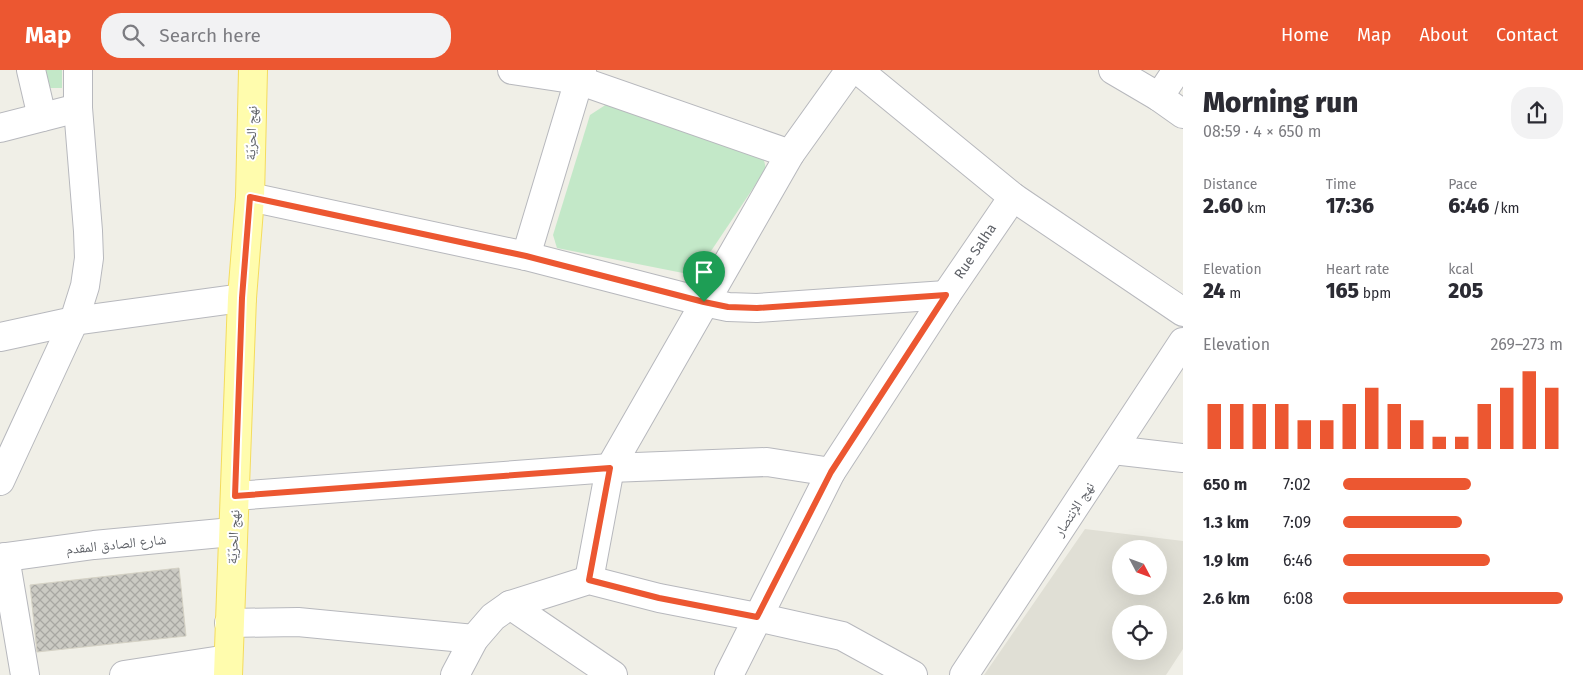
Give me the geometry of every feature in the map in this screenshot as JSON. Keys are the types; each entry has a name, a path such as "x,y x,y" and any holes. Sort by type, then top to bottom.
{"main road":[{"name":"نهج الحرّيّة","path":"228,667 242,298 250,197 253,70"}],"street":[{"path":"31,70 42,117"},
{"path":"0,481 74,321 85,286 89,258 78,108 78,70"},
{"path":"512,70 580,75 790,154"},
{"path":"589,580 610,468 790,154 850,70"},
{"path":"858,70 1012,197 1183,312"},
{"path":"1113,70 1159,97 1183,114"},
{"path":"1159,97 1177,70"},
{"path":"526,256 580,75"},
{"path":"0,128 78,108"},
{"path":"250,197 526,256 728,307 757,308 946,295"},
{"name":"Rue Salha","path":"729,675 831,472 1012,197"},
{"path":"0,337 74,321 242,298"},
{"name":"نهج الإنتصار","path":"964,675 1183,342"},
{"path":"1113,450 1183,458"},
{"path":"235,496 610,468 767,462 831,472"},
{"name":"شارع الصادق المقدم","path":"3,558 94,545 232,532"},
{"path":"3,558 25,675"},
{"path":"455,675 474,639 494,617 510,605 589,580 659,598 842,636 913,675"},
{"path":"510,605 613,675"},
{"path":"229,623 298,622 474,639"},
{"path":"124,675 228,667"}],"shaded area":[{"path":"1085,529 1183,541 1183,649 1166,675 984,675"}],"green space":[{"path":"44,70 62,70 62,88 50,88"},
{"path":"610,102 763,156 766,169 701,266 683,273 557,248 553,235 590,115"}],"building":[{"path":"179,568 186,636 37,652 30,585"}],"route":[{"path":"250,197 526,256 704,302 728,307 757,308 946,295 831,472 757,617 659,598 589,580 610,468 235,496 242,298 250,197"}]}
